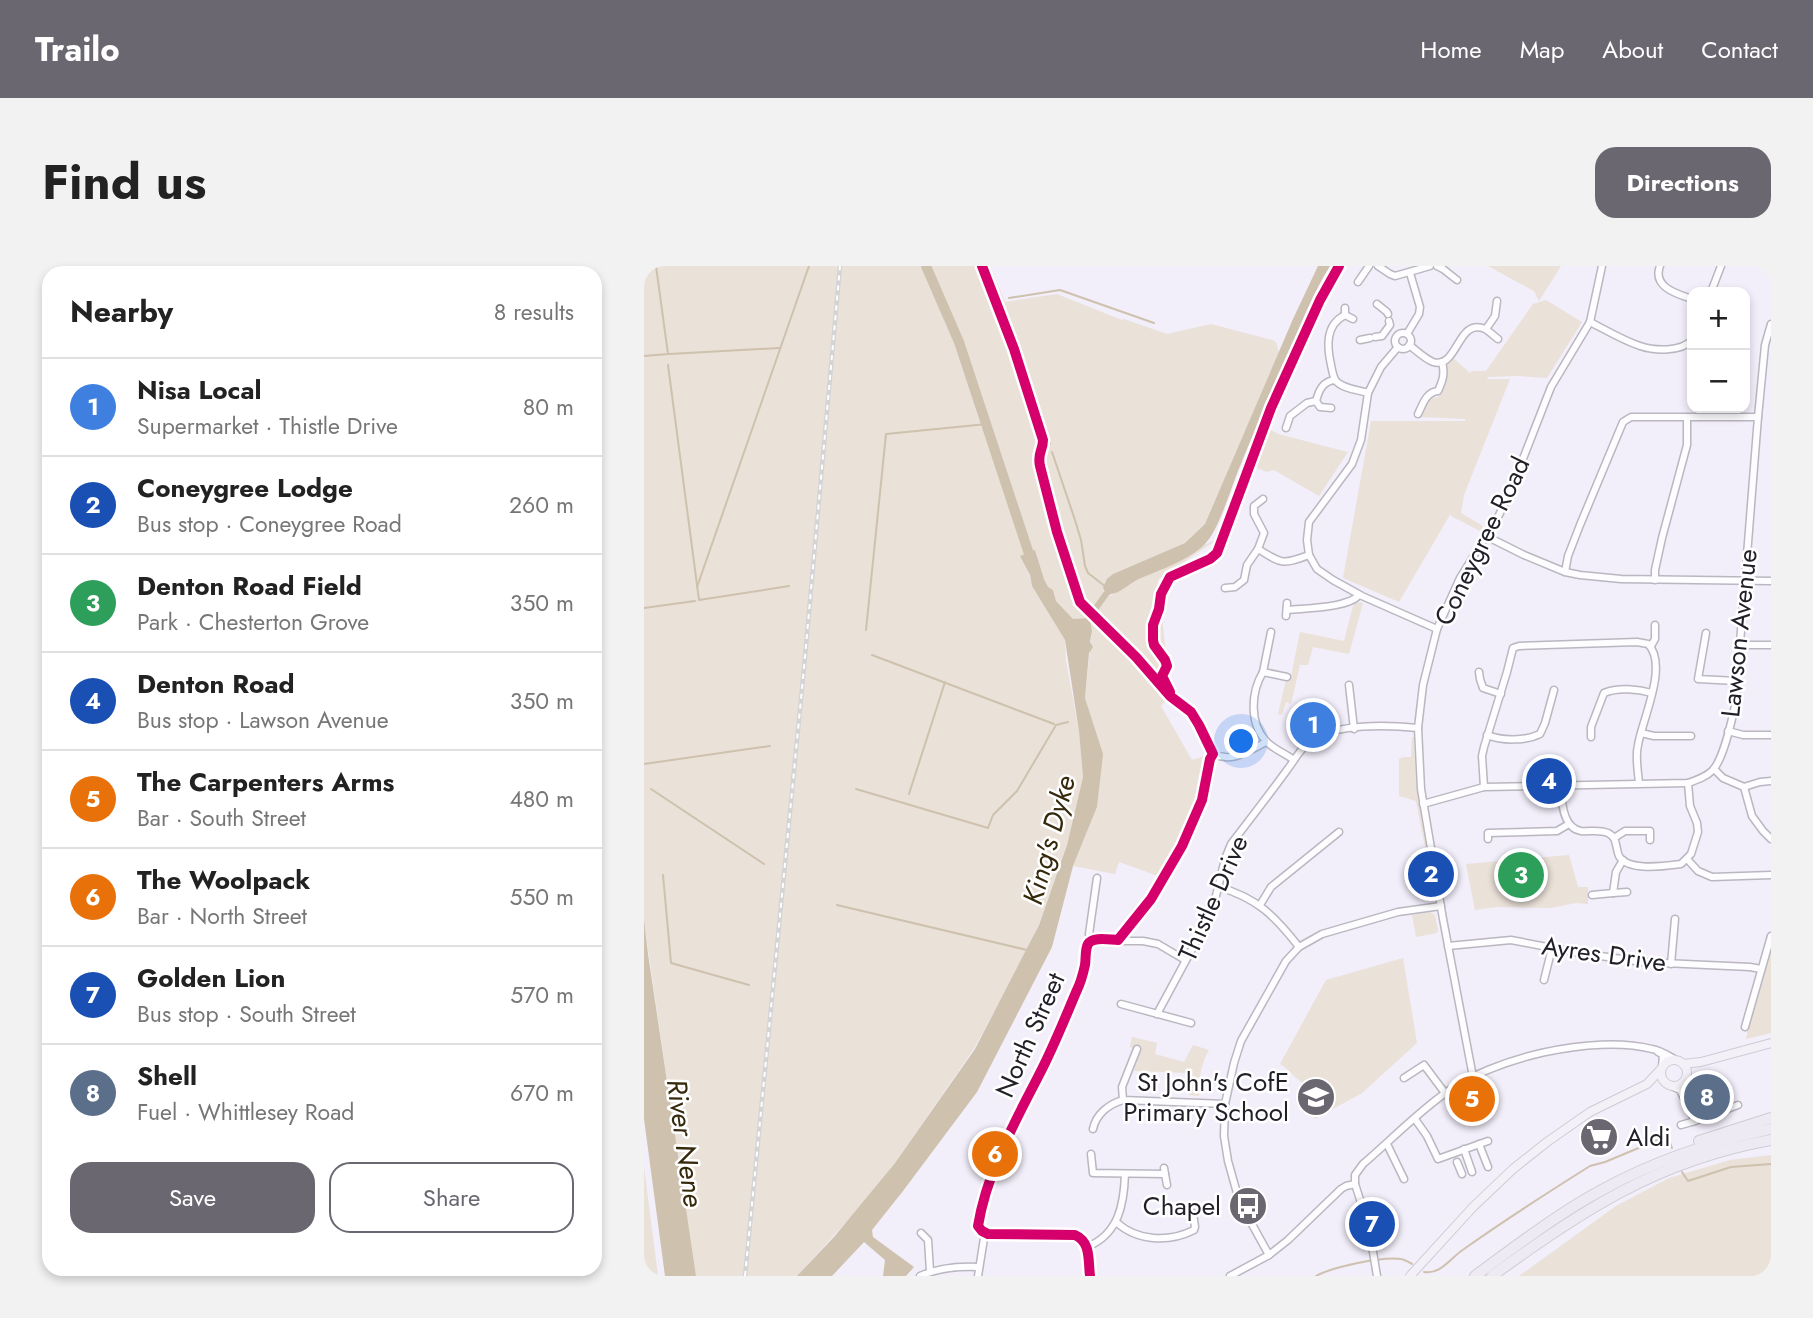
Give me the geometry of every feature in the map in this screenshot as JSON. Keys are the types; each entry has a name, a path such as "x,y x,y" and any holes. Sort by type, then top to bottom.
{"highway":[{"path":"1475,1276 1598,1192 1690,1145 1771,1118"},
{"path":"1671,1157 1771,1129"},
{"path":"1492,1276 1573,1218 1627,1187 1723,1150 1771,1141"}],"main road":[{"path":"1410,1276 1491,1189 1534,1152 1590,1112 1647,1084 1668,1061 1701,1062 1771,1042"},
{"path":"1679,1062 1686,1071 1685,1080"},
{"path":"1647,1084 1678,1086 1701,1062"},
{"path":"1662,1068 1661,1077 1668,1085"}],"street":[{"path":"1357,282 1369,266"},
{"path":"1378,266 1395,276 1430,266"},
{"path":"1437,266 1457,280"},
{"name":"Coneygree Road","path":"1473,1077 1419,773 1418,728 1423,685 1437,629 1460,578 1510,492 1554,379 1590,322 1602,266"},
{"path":"1660,266 1658,273 1665,288 1687,297"},
{"path":"1713,287 1721,266"},
{"path":"1407,334 1419,314 1420,307 1410,273"},
{"path":"1486,329 1495,316 1497,301"},
{"path":"1360,340 1382,336 1390,325 1387,312 1377,304"},
{"path":"1353,319 1345,311 1332,327 1327,339 1332,372 1335,380 1342,385 1368,393"},
{"path":"1590,322 1641,346 1675,348 1687,344"},
{"name":"Lawson Avenue","path":"1714,769 1735,706 1758,417 1765,345 1771,324"},
{"path":"1409,345 1433,362 1442,362 1448,359 1467,331 1473,327 1486,329 1498,339"},
{"path":"1387,330 1396,337"},
{"path":"1401,333 1407,334 1409,345 1403,349 1398,347 1396,337 1401,333"},
{"path":"1398,347 1381,367 1368,393 1361,440 1352,464 1309,522 1309,555 1317,569 1333,580 1437,629"},
{"path":"1418,414 1427,396 1432,391 1438,391 1444,380 1442,362"},
{"path":"1316,401 1321,387 1329,380 1335,380"},
{"path":"1761,387 1771,386"},
{"path":"1316,401 1320,407 1331,408"},
{"path":"1286,428 1290,416 1307,402 1316,401"},
{"path":"1565,572 1568,556 1623,422 1631,417 1758,417"},
{"path":"1655,580 1662,538 1687,445 1687,418"},
{"path":"1224,588 1235,587 1244,580 1247,565 1258,549 1264,533 1254,514 1254,506 1263,499"},
{"path":"1486,536 1565,572 1597,578 1771,581"},
{"path":"1258,549 1282,563 1309,555"},
{"path":"1287,610 1343,604 1359,594"},
{"path":"1651,646 1655,639 1655,625"},
{"path":"1271,632 1264,672 1259,679 1254,701 1254,717 1266,742 1294,760"},
{"path":"1706,633 1698,679 1737,681"},
{"path":"1484,787 1482,756 1513,648 1637,642 1648,644 1655,654 1655,681 1637,747 1639,783"},
{"path":"1740,645 1771,645"},
{"path":"1264,672 1287,676"},
{"path":"1479,672 1483,688 1500,694"},
{"path":"1349,685 1354,729"},
{"path":"1488,735 1494,738 1532,738 1540,734 1554,690"},
{"path":"1590,737 1604,693 1616,690 1652,692"},
{"path":"1170,696 1191,712 1213,754 1222,758 1235,758 1266,742"},
{"name":"Thistle Drive","path":"1157,1014 1212,912 1231,844 1302,748 1313,739 1330,732 1381,725 1418,728"},
{"path":"1728,731 1743,735 1771,735"},
{"path":"1641,733 1681,740 1691,736"},
{"path":"1423,804 1484,787 1688,782 1706,776 1714,769 1723,778 1744,787 1771,781"},
{"path":"1561,784 1563,805 1569,824 1580,831 1609,833 1614,838 1619,856 1630,865 1638,867 1681,864 1687,859 1696,843 1698,832 1689,806 1688,782"},
{"path":"1744,787 1752,816 1771,839"},
{"path":"1488,839 1488,833 1557,831 1569,824"},
{"path":"1614,838 1625,831 1650,831 1650,840"},
{"path":"1260,905 1271,887 1339,832"},
{"path":"1687,859 1698,872 1712,877 1771,875"},
{"path":"1613,893 1616,872 1623,860"},
{"name":"North Street","path":"985,1232 978,1226 986,1186 1081,981 1087,945 1091,941 1089,934 1097,878"},
{"path":"1118,940 1162,882"},
{"path":"1219,887 1260,905 1281,924 1299,947"},
{"path":"1592,894 1627,892"},
{"path":"1269,1255 1243,1208 1232,1178 1224,1136 1225,1104 1241,1041 1279,971 1299,947 1322,934 1398,912 1441,906"},
{"path":"1671,964 1675,919"},
{"path":"1745,1027 1771,936"},
{"name":"Ayres Drive","path":"1448,946 1507,939 1600,957 1761,969"},
{"path":"1091,941 1143,941 1158,944 1185,960"},
{"path":"1544,980 1552,948"},
{"path":"1121,1004 1191,1023"},
{"path":"1377,1276 1365,1211 1355,1184 1355,1175 1445,1093 1503,1063 1574,1047 1612,1044 1654,1049 1679,1062"},
{"path":"1123,1100 1122,1087 1137,1049"},
{"path":"1654,1049 1663,1055 1662,1068"},
{"path":"1404,1078 1424,1065 1445,1093"},
{"path":"1680,1090 1685,1080"},
{"path":"1668,1085 1680,1090 1695,1121"},
{"path":"1093,1129 1098,1116 1106,1108 1123,1100 1225,1104"},
{"path":"1681,1125 1738,1105"},
{"path":"1415,1119 1438,1159 1455,1158 1464,1149 1488,1141"},
{"path":"1387,1144 1404,1180"},
{"path":"1479,1144 1488,1167"},
{"path":"1464,1149 1472,1172"},
{"path":"1091,1154 1093,1173 1164,1171 1167,1185"},
{"path":"1455,1158 1461,1174"},
{"path":"1087,1247 1108,1233 1120,1215 1125,1174"},
{"path":"1230,1276 1269,1255 1341,1189 1355,1184"},
{"path":"1116,1222 1125,1230 1138,1235 1160,1238 1194,1230 1193,1213"},
{"path":"978,1276 985,1232 1081,1237 1087,1247 1090,1276"},
{"path":"921,1233 928,1240 930,1272"},
{"path":"920,1276 957,1266 978,1267"}],"shaded area":[{"path":"644,266 990,266 1005,302 1057,294 1122,320 1167,334 1211,324 1272,340 1276,342 1279,352 1205,524 1185,543 1113,574 1103,588 1104,593 1110,596 1216,540 1158,580 1167,663 1160,674 1172,690 1161,706 1192,760 1205,756 1203,786 1198,803 1176,850 1161,877 1119,862 1115,874 1073,866 1097,807 1102,754 1085,698 1092,631 1090,618 1073,619 1056,601 1053,590 1044,579 1035,550 1028,571 1032,586 1065,640 1066,661 1079,731 1083,777 1067,845 1039,924 975,1047 895,1163 858,1209 797,1276 696,1276 693,1261 644,921"},
{"path":"1318,266 1330,266 1308,309 1210,537 1198,550 1183,560 1119,591 1106,594 1103,588 1113,574 1185,543 1205,524"},
{"path":"1488,266 1561,266 1539,301 1534,291"},
{"path":"1546,300 1582,322 1547,378 1517,376 1487,379 1510,379 1464,495 1461,513 1483,526 1480,531 1451,516 1451,513 1399,602 1343,578 1371,421 1465,421 1420,417 1430,396 1437,398 1447,380 1447,363 1453,358 1470,373 1486,371 1533,304"},
{"path":"1268,428 1278,434 1348,452 1319,496 1274,470 1267,472 1252,466"},
{"path":"1035,550 1044,579 1053,590 1056,601 1073,619 1090,618 1090,642 1093,647 1089,653 1085,698 1103,754 1097,807 1073,866 1052,947 977,1092 872,1230 873,1237 914,1267 906,1276 883,1276 885,1260 864,1242 832,1276 797,1276 834,1237 895,1163 975,1049 1039,925 1067,845 1083,777 1079,731 1065,640 1032,586 1030,575 1020,556"},
{"path":"1354,602 1363,603 1349,654 1313,647 1308,665 1300,665 1291,704 1286,702 1282,715 1278,714 1286,680 1290,681 1300,632 1344,641"},
{"path":"1412,737 1416,783 1436,894 1416,801 1399,796 1399,759 1411,757"},
{"path":"1569,855 1578,887 1588,887 1588,904 1475,910 1466,864"},
{"path":"1430,912 1435,915 1437,933 1416,937 1412,915"},
{"path":"644,919 696,1276 665,1276 644,1119"},
{"path":"1771,952 1771,1033 1746,1039 1748,1028"},
{"path":"1403,958 1417,1043 1362,1093 1315,1119 1308,1089 1280,1064 1326,980"},
{"path":"1132,1037 1157,1043 1155,1054 1184,1062 1193,1045 1209,1050 1201,1072 1199,1096 1189,1095 1189,1073 1134,1071 1140,1050 1130,1047"},
{"path":"1771,1155 1771,1276 1519,1276 1616,1206 1669,1178 1730,1160"},
{"path":"644,1167 658,1276 644,1276"}],"waterway":[{"path":"644,356 668,354 656,266"},
{"path":"697,587 809,266"},
{"path":"926,266 959,342 1032,563"},
{"path":"986,266 1000,295 1050,444"},
{"path":"1009,298 1060,290 1154,323"},
{"path":"669,354 779,348"},
{"path":"668,365 699,600 789,586"},
{"path":"866,630 886,434 987,424"},
{"path":"1052,452 1081,540 1085,566 1088,573 1106,587"},
{"name":"King's Dyke","path":"1086,622 1111,590"},
{"path":"644,608 695,601"},
{"path":"872,655 1054,724"},
{"path":"909,794 945,682"},
{"path":"856,789 988,828 993,815 1017,791 1056,725 1068,722"},
{"path":"644,764 770,746"},
{"path":"651,789 764,864"},
{"path":"663,875 671,963 749,985"},
{"path":"837,905 1027,950"},
{"path":"1424,1272 1440,1268 1479,1238 1590,1166 1665,1137 1672,1148"},
{"path":"1682,1172 1688,1181 1731,1167 1771,1164"},
{"path":"1316,1276 1345,1266 1382,1259 1401,1259 1412,1264"}],"railway":[{"path":"745,1276 840,266"}],"cycle path":[{"path":"982,266 1014,349 1043,440 1040,466 1057,532 1080,602 1136,657 1170,696 1191,712 1213,754 1202,800 1182,846 1151,899 1118,940 1098,939 1088,944 1080,984 1050,1053 1003,1147 982,1206 978,1226 988,1234 1075,1235 1080,1238 1088,1252 1090,1276"},
{"path":"1170,692 1162,676 1167,666 1153,640 1153,625 1161,594 1170,577 1210,559 1217,553 1271,408 1320,300 1339,266"}],"place":[{"name":"Nisa Local","path":"1313,725"},
{"name":"Denton Road","path":"1549,781"},
{"name":"Coneygree Lodge","path":"1431,874"},
{"name":"Denton Road Field","path":"1521,875"},
{"name":"St John's CofE Primary School","path":"1316,1097"},
{"name":"Shell","path":"1707,1097"},
{"name":"The Carpenters Arms","path":"1472,1099"},
{"name":"Aldi","path":"1599,1137"},
{"name":"The Woolpack","path":"995,1154"},
{"name":"Chapel","path":"1248,1206"},
{"name":"Golden Lion","path":"1372,1224"}],"water label":[{"name":"River Nene","path":"685,1143"}]}
